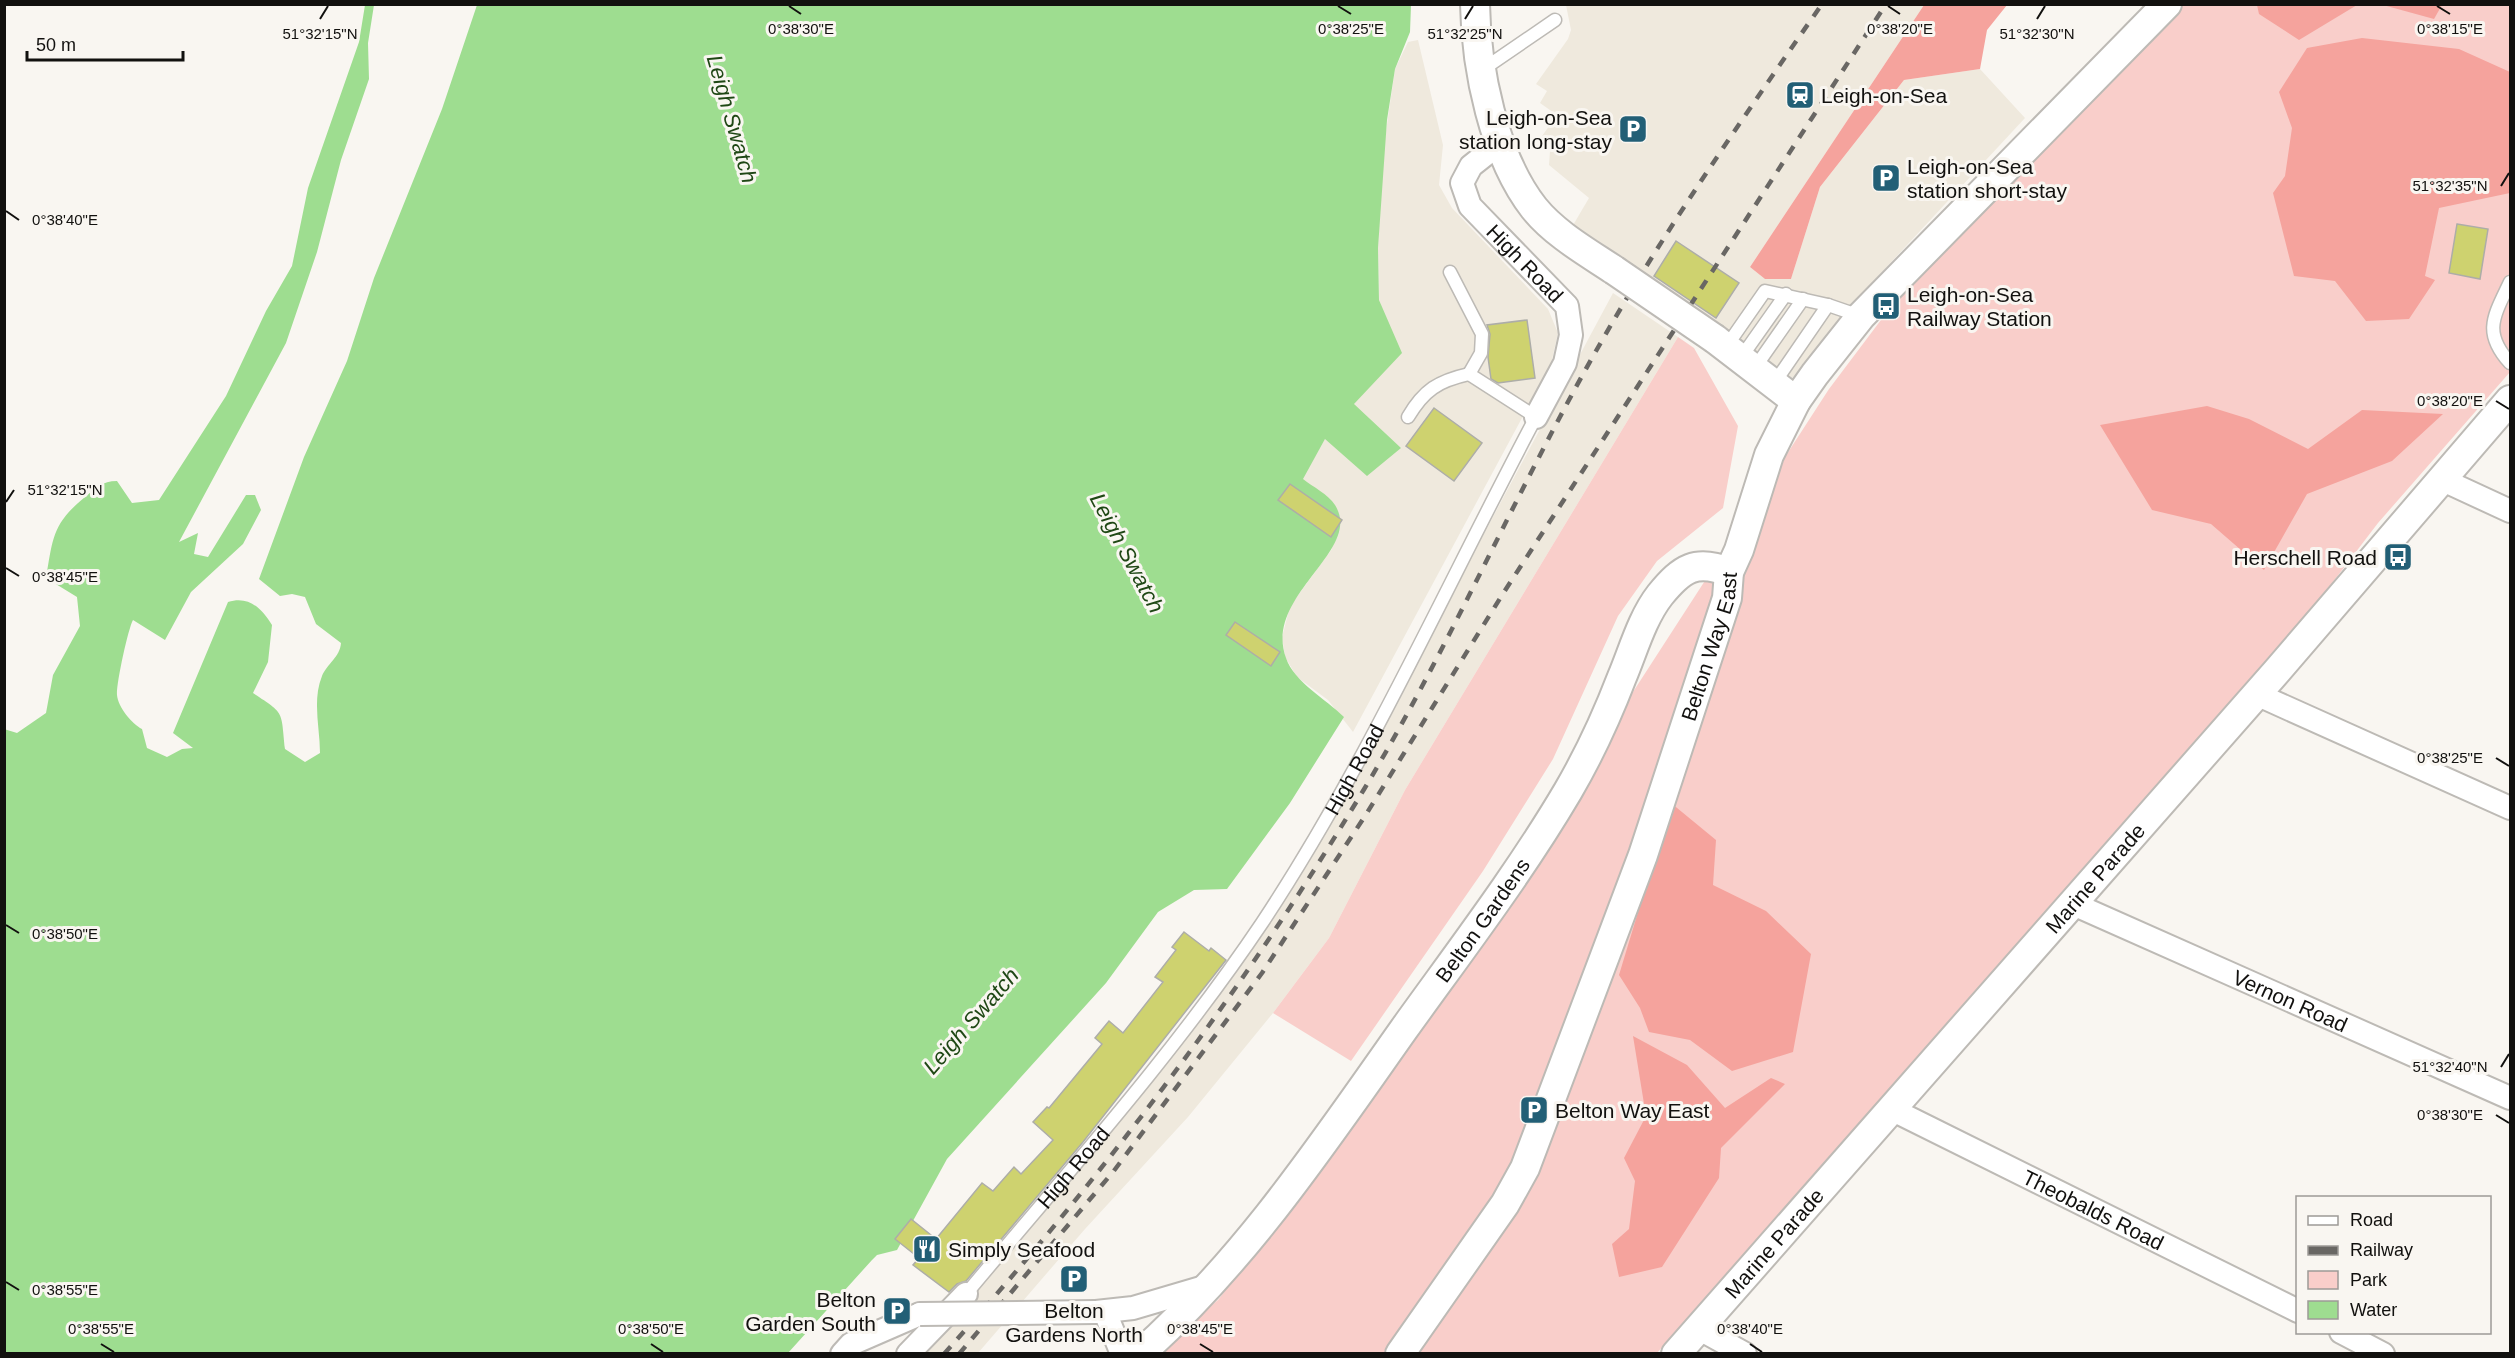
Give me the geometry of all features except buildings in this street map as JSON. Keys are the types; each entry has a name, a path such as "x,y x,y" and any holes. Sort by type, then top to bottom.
{"street":[{"path":"1475,4 1482,70 1500,143 1517,180 1535,209 1571,241 1742,360 1796,401"},
{"name":"Belton Way East","path":"1400,1353 1505,1204 1540,1133 1643,855 1727,598 1729,572 1739,550 1769,455 1796,401 1861,316 2166,4"},
{"name":"High Road","path":"1500,143 1471,165 1462,183 1470,207 1567,306 1571,335 1565,363 1536,417"},
{"name":"Marine Parade","path":"1676,1353 2259,692 2511,400"},
{"path":"2443,480 2511,511"},
{"name":"Belton Gardens","path":"1211,1285 1265,1223 1311,1160 1555,811 1604,720 1658,598 1681,575 1699,565 1708,564 1729,572"},
{"path":"2259,692 2265,698 2511,808"},
{"name":"Vernon Road","path":"2071,903 2511,1098"},
{"name":"Theobalds Road","path":"1891,1109 2296,1310"},
{"path":"842,1353 851,1344 920,1314 1101,1312 1133,1308 1211,1285"},
{"path":"1140,1353 1211,1285"},
{"name":"High Road","path":"908,1353 966,1294"},
{"path":"1101,1312 1122,1353"},
{"path":"1698,1328 1745,1353"},
{"path":"2345,1334 2383,1353"}],"lane":[{"path":"1482,70 1555,20"},
{"path":"1408,417 1421,396 1453,378 1469,374 1481,353 1482,334 1450,272"},
{"path":"2511,282 2493,318 2492,329 2498,349 2511,363"},
{"path":"1742,360 1765,291 1786,294 1861,316"},
{"path":"1742,360 1786,294"},
{"path":"1742,360 1803,299"},
{"path":"1742,360 1828,305"},
{"path":"1469,374 1536,417"},
{"name":"High Road","path":"966,1294 1206,1004 1263,920 1395,692 1536,417"}],"shaded area":[{"path":"2257,4 2357,5 2299,40 2259,14"},
{"path":"2442,4 2434,19 2383,5"},
{"path":"1566,5 1924,5 1750,267 1765,279 1791,279 1820,187 1904,80 1980,69 2025,118 1855,301 1793,378 1711,327 1569,232 1589,198 1549,165 1550,151 1537,143 1557,115 1540,103 1547,91 1536,84 1568,39 1571,30"},
{"path":"1924,5 2007,5 1987,30 1980,69 1904,80 1820,187 1791,279 1765,279 1750,267"},
{"path":"2362,38 2459,49 2510,72 2510,193 2439,208 2425,276 2435,280 2409,319 2366,321 2335,281 2294,276 2273,193 2285,176 2292,128 2279,92 2307,48"},
{"path":"1418,40 1443,145 1439,185 1452,208 1548,309 1558,333 1551,364 1353,732 1328,700 1297,677 1285,657 1282,637 1290,606 1332,549 1335,506 1302,479 1325,439 1354,404 1388,325 1379,300 1378,248 1382,159 1395,69 1408,42"},
{"path":"1613,293 1678,337 1405,790 1329,938 1273,1013 1188,1117 1085,1229 978,1353 918,1354 1171,1054 1314,848 1387,721 1465,569"},
{"path":"2207,406 2249,419 2308,449 2362,410 2443,414 2392,461 2307,494 2264,570 2211,524 2152,510 2100,425"},
{"path":"1671,803 1716,840 1713,885 1766,911 1811,954 1793,1052 1732,1071 1690,1040 1649,1032 1640,1008 1619,975"},
{"path":"1633,1036 1687,1065 1725,1108 1771,1078 1785,1084 1721,1148 1719,1178 1662,1267 1619,1277 1612,1244 1629,1229 1635,1181 1624,1158 1646,1116"}],"green space":[{"path":"2173,5 2510,5 2510,372 2378,523 2310,612 1657,1353 1154,1354 1218,1300 1347,1134 1829,389 1896,300"},
{"path":"1678,337 1694,348 1738,426 1723,508 1657,561 1618,616 1553,759 1483,871 1351,1061 1273,1013 1329,938 1405,790"}],"water":[{"name":"Leigh Swatch","path":"365,5 374,5 368,43 369,79 341,160 317,252 286,343 179,542 198,533 194,554 208,557 246,495 255,495 261,510 243,544 191,592 165,640 133,620 128,634 118,680 118,700 126,715 142,729 147,748 167,757 182,749 193,748 173,733 228,602 236,600 254,605 272,625 268,662 253,693 280,714 285,749 305,762 320,753 317,695 322,676 338,652 341,643 316,624 305,597 292,594 280,596 259,579 304,457 347,361 374,278 442,109 477,5 1411,5 1410,32 1395,69 1387,120 1378,248 1379,300 1402,353 1354,404 1401,448 1367,476 1325,439 1303,479 1332,501 1340,522 1336,539 1326,557 1299,594 1288,614 1283,635 1286,658 1290,667 1311,690 1344,717 1290,803 1227,889 1194,890 1158,912 1106,983 947,1159 897,1250 877,1255 788,1353 5,1353 4,729 17,733 46,713 53,675 80,626 77,597 46,578 53,542 66,515 103,484 117,481 132,503 159,500 226,396 266,311 292,266 308,188 359,42"}],"railway":[{"path":"944,1354 1056,1224 1161,1091 1260,953 1307,882 1417,697 1535,465 1622,306 1705,175 1822,4"},
{"path":"959,1354 1113,1172 1262,973 1365,816 1504,592 1886,4"}],"place":[{"name":"Leigh-on-Sea","path":"1800,95"},
{"name":"Leigh-on-Sea station long-stay","path":"1633,129"},
{"name":"Leigh-on-Sea station short-stay","path":"1886,178"},
{"name":"Leigh-on-Sea Railway Station","path":"1886,306"},
{"name":"Herschell Road","path":"2398,557"},
{"name":"Belton Way East","path":"1534,1110"},
{"name":"Simply Seafood","path":"927,1249"},
{"name":"Belton Gardens North","path":"1074,1279"},
{"name":"Belton Garden South","path":"897,1311"}]}
